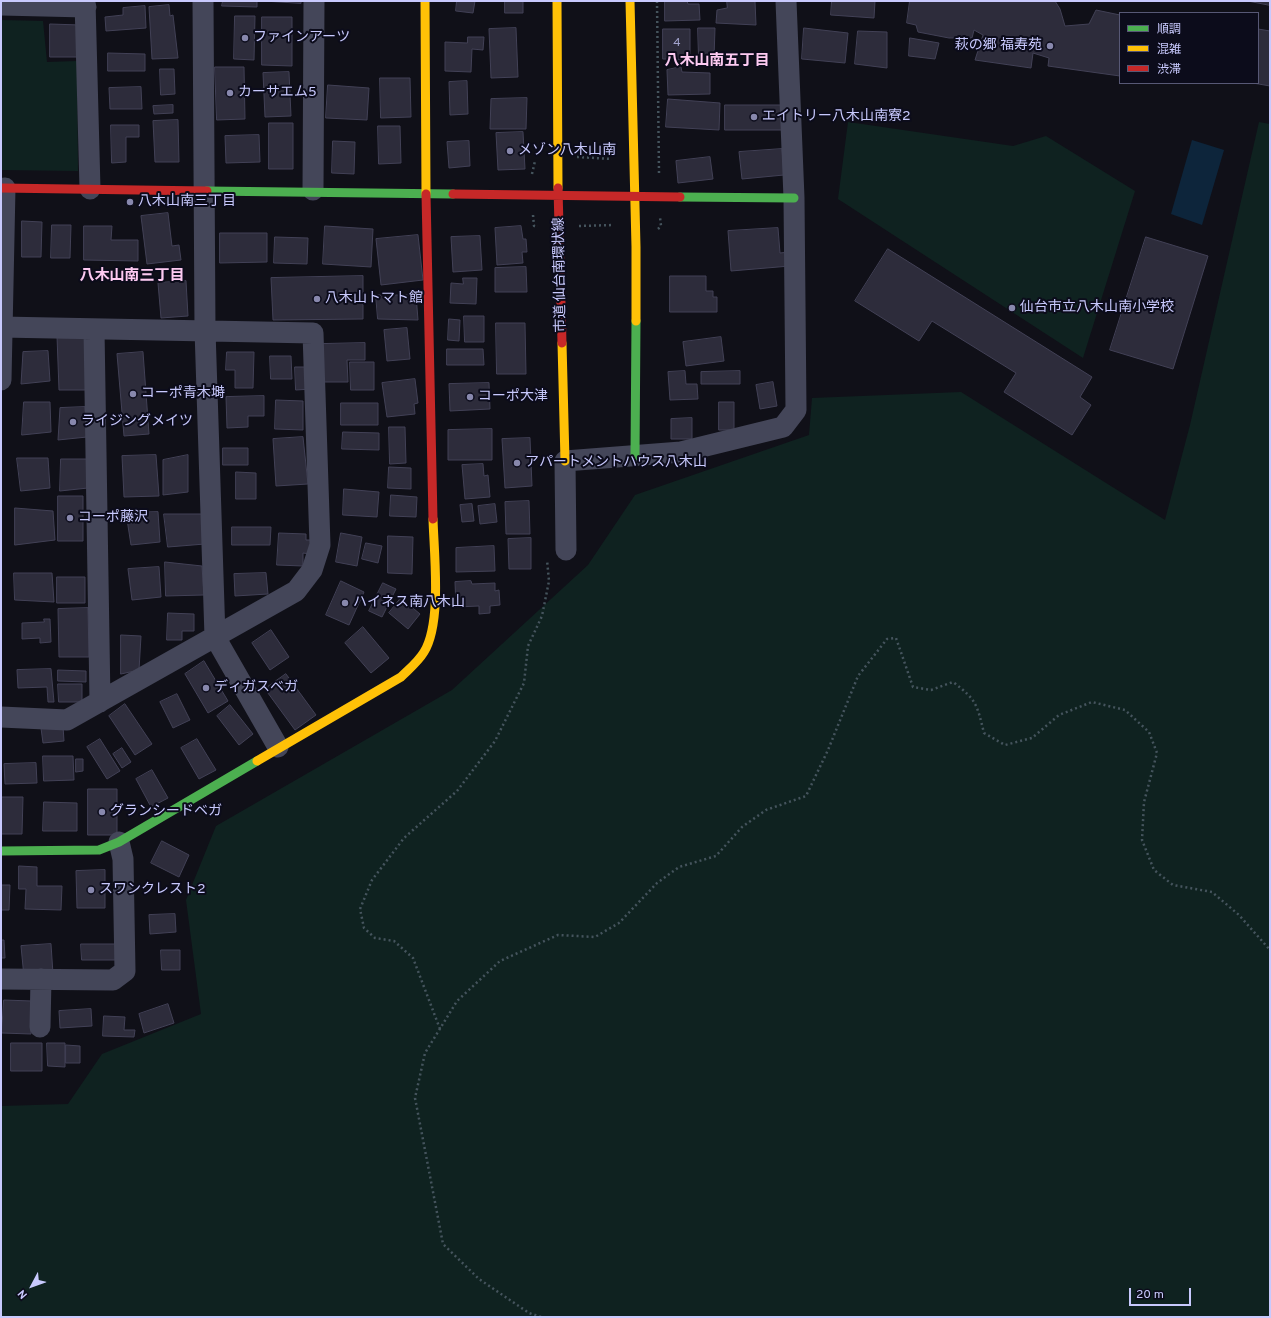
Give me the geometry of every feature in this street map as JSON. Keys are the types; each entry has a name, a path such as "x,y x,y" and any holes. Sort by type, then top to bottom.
{"street":[{"path":"203,1 205,330 215,637 278,747"},
{"path":"313,190 314,1"},
{"path":"1,851 99,850 119,842 278,747 401,677 421,659 430,642 435,620 426,193 425,1"},
{"name":"市道 仙台南環状線","path":"556,551 565,461 557,156 557,1"},
{"path":"630,1 632,161 635,225 635,456"},
{"path":"565,461 681,452 783,427 796,410 794,198 786,1"},
{"path":"1,5 85,4 90,189"},
{"path":"1,380 3,188 203,191 313,190 794,198"},
{"path":"1,717 67,720 296,591 312,570 320,544 313,333 2,327"},
{"path":"94,329 100,702"},
{"path":"1,979 113,980 124,971 123,859 119,842"},
{"path":"40,1027 42,979"}],"path":[{"path":"557,156 632,161 659,161"},
{"path":"560,226 661,226"},
{"path":"440,1029 413,958 394,942 375,938 364,928 360,910 372,880 404,838 457,791 495,741 524,683 528,646 542,616 556,551"},
{"path":"541,1317 529,1313 479,1279 443,1244 415,1098 425,1053 457,1001 500,961 558,935 595,937 619,923 657,883 679,867 716,856 742,827 766,810 806,796 828,750 858,676 887,638 896,638 913,687 931,690 953,682 970,694 978,709 984,733 1005,744 1032,738 1059,715 1092,702 1125,710 1148,732 1157,753 1144,802 1142,840 1154,870 1173,885 1212,892 1239,915 1270,950"}],"green space":[{"path":"1,20 43,21 47,62 77,61 78,171 1,170"},
{"path":"848,122 1013,146 1046,136 1135,191 1083,358 838,199"},
{"path":"1259,122 1270,124 1270,1317 1,1317 1,1106 68,1104 102,1054 201,1014 186,900 216,826 452,690 588,565 635,495 809,435 812,398 961,392 1165,520 1190,425"}],"water":[{"path":"1192,140 1224,150 1202,225 1171,214"}],"building":[{"path":"223,1 257,1 257,7 222,6"},
{"path":"264,1 301,1 301,3"},
{"path":"457,1 475,1 473,13 456,11"},
{"path":"505,1 523,1 523,13 505,13"},
{"path":"665,1 687,1 688,4 699,4 700,20 665,21"},
{"path":"727,1 755,1 756,25 716,23 717,10 727,8"},
{"path":"832,1 875,1 874,18 831,15"},
{"name":"萩の郷 福寿苑","path":"910,1 1055,1 1060,9 1065,26 1089,24 1096,10 1119,15 1119,76 1048,66 1049,58 1033,53 1031,68 975,60 983,35 974,30 972,38 949,38 918,32 916,25 907,23"},
{"path":"1248,1 1270,1 1270,5"},
{"path":"169,5 170,16 173,15 178,58 152,59 149,7"},
{"path":"145,6 146,28 106,31 105,17 123,15 123,8"},
{"name":"ファインアーツ","path":"235,16 255,16 254,60 234,59"},
{"path":"262,17 292,17 292,66 262,65"},
{"path":"50,24 80,25 80,57 50,57"},
{"path":"516,28 518,77 491,78 489,29"},
{"path":"698,28 715,28 714,58 699,58"},
{"path":"804,28 848,33 845,63 802,59"},
{"path":"663,29 690,29 690,60 663,59"},
{"path":"1259,29 1270,31 1270,86 1259,84"},
{"path":"858,31 887,32 887,68 855,64"},
{"path":"468,37 484,37 483,50 472,49 471,72 445,71 445,42 467,43"},
{"path":"910,38 939,43 935,59 909,56"},
{"path":"108,53 145,54 145,71 108,71"},
{"name":"カーサエム5","path":"215,67 244,67 245,119 217,120"},
{"path":"681,67 682,72 710,73 710,94 668,95 667,70"},
{"path":"160,69 174,69 175,94 161,95"},
{"path":"289,72 291,116 265,117 263,73"},
{"path":"380,78 410,78 411,117 381,118"},
{"path":"467,81 468,114 450,115 449,82"},
{"path":"328,85 369,88 367,120 326,118"},
{"path":"141,87 142,109 110,109 109,88"},
{"path":"527,98 526,129 490,129 491,99"},
{"path":"668,99 720,103 719,130 666,127"},
{"path":"173,105 173,113 154,114 153,106"},
{"name":"エイトリー八木山南寮2","path":"725,105 782,105 782,130 725,130"},
{"path":"178,120 179,162 155,162 153,121"},
{"path":"269,123 293,123 293,169 269,169"},
{"path":"111,125 139,125 139,137 126,137 126,162 112,163"},
{"path":"378,126 400,126 401,163 379,164"},
{"name":"メゾン八木山南","path":"523,132 525,169 498,170 496,133"},
{"path":"259,135 260,162 226,163 225,136"},
{"path":"333,141 355,142 354,174 332,173"},
{"path":"469,141 470,166 449,168 447,142"},
{"path":"782,149 784,175 742,179 739,152"},
{"path":"710,157 713,179 678,183 676,161"},
{"path":"168,213 172,246 179,245 181,260 147,264 141,216"},
{"path":"22,221 42,222 41,257 22,257"},
{"path":"52,225 71,225 70,258 51,258"},
{"path":"84,226 112,226 111,240 138,240 138,261 84,260"},
{"path":"325,226 373,229 371,267 323,264"},
{"path":"521,226 523,239 526,239 527,252 522,252 523,263 497,265 495,228"},
{"path":"778,228 780,253 789,252 790,266 731,271 728,231"},
{"path":"220,233 267,233 267,262 220,263"},
{"path":"418,235 423,280 381,285 376,239"},
{"path":"480,236 482,270 453,272 451,237"},
{"path":"275,237 308,238 307,264 274,263"},
{"path":"1146,237 1208,256 1173,369 1110,350"},
{"path":"888,249 1092,377 1080,397 1091,405 1072,435 1004,392 1016,373 932,321 919,341 855,301"},
{"path":"526,267 527,292 495,292 495,268"},
{"name":"八木山トマト館","path":"363,276 363,319 273,320 271,278"},
{"path":"670,276 706,276 706,291 713,291 713,297 717,297 717,312 670,312"},
{"path":"463,278 477,278 476,304 450,303 451,283 463,284"},
{"path":"186,281 188,316 161,318 158,283"},
{"path":"376,295 416,295 418,320 378,319"},
{"path":"464,316 484,316 484,342 465,342"},
{"path":"449,319 460,320 459,341 448,340"},
{"path":"496,323 525,323 526,374 497,374"},
{"path":"407,328 410,359 387,361 384,330"},
{"path":"85,335 88,390 59,390 57,336"},
{"path":"721,337 724,361 686,366 683,342"},
{"path":"365,343 365,360 347,360 348,382 322,382 322,344"},
{"path":"447,349 483,349 484,365 447,365"},
{"path":"48,351 50,381 21,384 23,352"},
{"name":"コーポ青木塒","path":"143,352 149,434 124,436 117,354"},
{"path":"227,352 254,352 253,388 235,388 235,370 226,370"},
{"path":"270,356 291,356 292,379 271,379"},
{"path":"350,362 374,362 374,390 351,390"},
{"path":"295,367 311,367 312,389 296,390"},
{"path":"685,371 686,384 697,384 698,399 670,400 668,372"},
{"path":"740,371 740,384 701,384 701,372"},
{"path":"415,379 418,403 414,404 415,414 387,417 382,383"},
{"path":"773,382 777,406 760,409 756,385"},
{"name":"コーポ大津","path":"489,383 490,409 450,411 449,384"},
{"path":"264,396 264,416 248,416 248,427 227,428 226,397"},
{"path":"276,400 303,401 303,430 275,429"},
{"path":"24,402 50,402 51,432 22,435"},
{"path":"719,402 734,402 734,430 719,430"},
{"path":"341,403 378,403 378,425 341,425"},
{"name":"ライジングメイツ","path":"85,407 87,437 58,440 60,408"},
{"path":"692,418 692,439 671,439 671,419"},
{"path":"389,427 405,427 406,463 390,464"},
{"path":"492,429 492,460 448,460 448,430"},
{"path":"343,432 379,433 379,450 342,449"},
{"path":"303,437 308,484 276,486 273,439"},
{"name":"アパートメントハウス八木山","path":"530,438 532,486 505,488 502,439"},
{"path":"223,448 248,448 248,465 223,465"},
{"path":"156,455 159,496 124,497 122,456"},
{"path":"188,455 188,492 163,495 163,460"},
{"path":"17,458 48,458 50,488 21,491"},
{"path":"61,459 87,459 88,488 60,491"},
{"path":"483,464 484,476 488,475 490,497 465,499 462,465"},
{"path":"389,467 411,468 411,489 388,488"},
{"path":"236,472 256,473 256,499 236,499"},
{"path":"344,489 379,492 377,517 343,515"},
{"path":"391,495 417,497 416,517 390,516"},
{"name":"コーポ藤沢","path":"58,496 83,496 83,541 58,541"},
{"path":"529,501 530,534 506,534 505,502"},
{"path":"472,504 474,521 462,522 460,505"},
{"path":"495,504 497,522 480,524 478,506"},
{"path":"15,508 53,511 55,540 15,545"},
{"path":"158,512 160,542 131,545 126,513"},
{"path":"164,514 204,514 205,544 168,547"},
{"path":"232,527 271,527 270,545 232,545"},
{"path":"279,533 306,534 306,540 311,540 310,554 303,553 303,566 277,565"},
{"path":"341,533 362,537 357,566 336,562"},
{"path":"388,536 413,537 412,574 388,573"},
{"path":"531,538 531,569 509,569 508,539"},
{"path":"366,543 382,546 378,563 362,559"},
{"path":"494,546 495,571 456,572 456,548"},
{"path":"165,562 202,566 204,595 166,596"},
{"path":"159,567 161,597 132,600 128,569"},
{"path":"14,573 52,573 54,602 15,600"},
{"path":"266,573 268,594 235,596 234,574"},
{"path":"57,577 85,577 85,603 57,603"},
{"name":"ハイネス南八木山","path":"341,581 364,592 349,625 326,615"},
{"path":"471,581 472,584 495,583 495,591 499,590 500,605 490,606 490,613 479,614 479,606 456,607 455,582"},
{"path":"383,583 396,589 382,617 369,611"},
{"path":"401,598 420,614 408,629 389,613"},
{"path":"88,608 89,657 59,657 58,609"},
{"path":"168,613 194,614 194,631 182,631 182,640 167,640"},
{"path":"44,619 50,619 51,642 40,643 40,638 22,639 22,623 44,622"},
{"path":"363,627 389,658 371,673 345,643"},
{"path":"271,630 289,657 270,670 252,643"},
{"path":"121,635 141,636 139,670 121,674"},
{"name":"ディガスベガ","path":"204,661 228,701 208,713 185,674"},
{"path":"51,669 54,702 48,702 47,687 18,688 17,670"},
{"path":"58,670 86,671 86,682 58,681"},
{"path":"286,674 316,715 295,730 265,689"},
{"path":"58,684 82,684 82,702 59,702"},
{"path":"177,694 190,720 173,728 160,702"},
{"path":"125,704 152,744 135,755 109,716"},
{"path":"230,705 253,734 239,745 217,716"},
{"path":"63,726 64,741 43,743 41,728"},
{"path":"100,739 120,771 107,779 87,747"},
{"path":"197,739 216,770 199,779 181,748"},
{"path":"122,748 131,762 122,768 113,754"},
{"path":"43,756 73,756 74,780 44,781"},
{"path":"76,759 83,759 83,771 76,772"},
{"path":"36,763 37,783 5,784 4,764"},
{"path":"152,770 168,798 151,807 136,779"},
{"name":"グランシードベガ","path":"88,789 117,789 117,835 88,835"},
{"path":"1,797 23,797 22,834 1,834"},
{"path":"44,802 77,803 77,831 43,831"},
{"path":"162,841 189,855 179,877 151,863"},
{"path":"19,866 37,867 37,886 62,886 61,910 25,909 26,889 19,889"},
{"name":"スワンクレスト2","path":"105,870 105,908 77,908 76,871"},
{"path":"1,885 10,885 9,910 1,910"},
{"path":"175,914 176,932 150,934 149,915"},
{"path":"1,940 4,940 5,958 1,958"},
{"path":"51,944 53,974 24,977 21,946"},
{"path":"81,944 117,944 117,960 82,960"},
{"path":"161,950 180,950 180,970 162,970"},
{"path":"4,1000 32,1001 31,1034 2,1033"},
{"path":"168,1004 174,1023 144,1033 139,1014"},
{"path":"91,1009 92,1026 60,1028 59,1011"},
{"path":"104,1016 125,1017 124,1030 135,1030 134,1037 103,1036"},
{"path":"11,1043 42,1043 42,1071 11,1071"},
{"path":"47,1043 65,1043 65,1067 48,1066"},
{"path":"66,1045 80,1046 80,1063 66,1063"}],"traffic: fast":[{"path":"207,191 453,194"},
{"path":"680,197 794,198"},
{"path":"635,456 636,321"},
{"path":"1,851 99,850 119,842 257,761"}],"traffic: slow":[{"path":"425,1 426,194"},
{"path":"557,1 558,188"},
{"path":"630,1 636,247 636,321"},
{"path":"562,343 565,461"},
{"path":"257,761 401,677 422,656 430,639 435,606 436,588 433,519"}],"traffic: jam":[{"path":"1,188 207,191"},
{"path":"558,188 562,343"},
{"path":"426,194 433,519"},
{"path":"453,194 680,197"}],"place":[{"name":"ファインアーツ","path":"245,38"},
{"name":"萩の郷 福寿苑","path":"1050,46"},
{"name":"カーサエム5","path":"230,93"},
{"name":"エイトリー八木山南寮2","path":"754,117"},
{"name":"メゾン八木山南","path":"510,151"},
{"name":"八木山南三丁目","path":"130,202"},
{"name":"八木山トマト館","path":"317,299"},
{"name":"仙台市立八木山南小学校","path":"1012,308"},
{"name":"コーポ青木塒","path":"133,394"},
{"name":"コーポ大津","path":"470,397"},
{"name":"ライジングメイツ","path":"73,422"},
{"name":"アパートメントハウス八木山","path":"517,463"},
{"name":"コーポ藤沢","path":"70,518"},
{"name":"ハイネス南八木山","path":"345,603"},
{"name":"ディガスベガ","path":"206,688"},
{"name":"グランシードベガ","path":"102,812"},
{"name":"スワンクレスト2","path":"91,890"}],"district":[{"name":"八木山南五丁目","path":"717,62"},
{"name":"八木山南三丁目","path":"132,277"}]}
